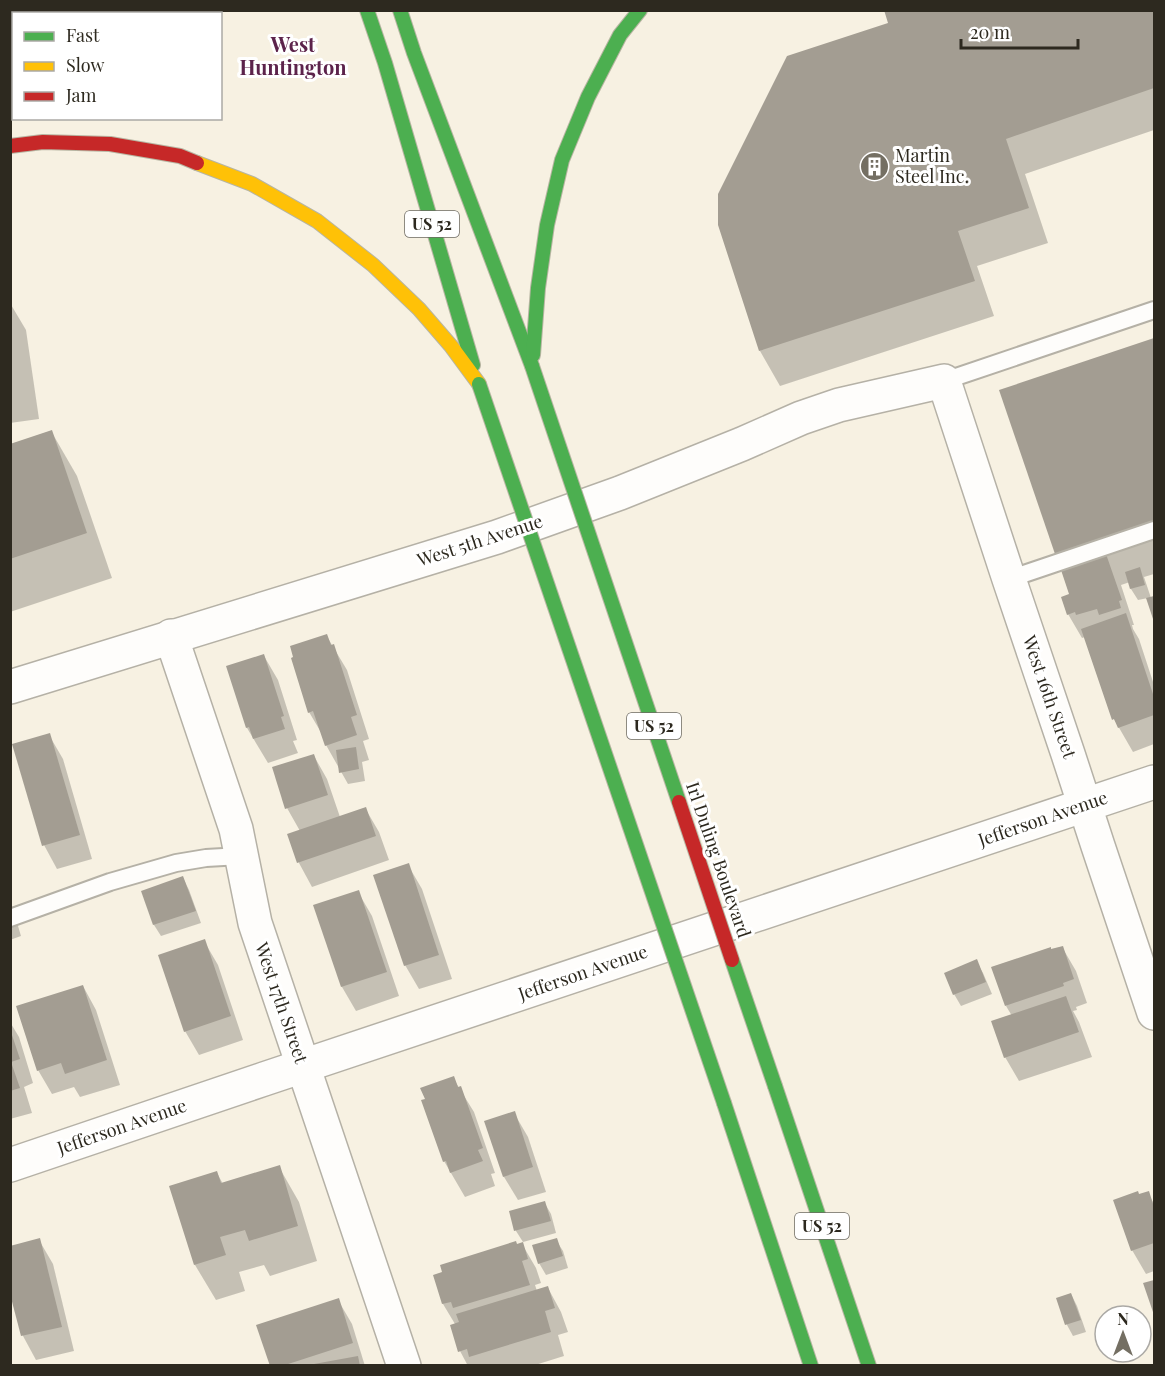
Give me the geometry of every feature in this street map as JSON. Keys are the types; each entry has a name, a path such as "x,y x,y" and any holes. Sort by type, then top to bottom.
{"main road":[{"name":"US 52","path":"367,10 385,63 479,384 812,1365"},
{"name":"US 52","path":"400,10 414,53 532,366"},
{"path":"532,366 537,288 547,225 562,160 588,97 620,35 640,10"},
{"path":"10,146 43,142 110,144 180,156 252,184 317,221 373,265 419,309 451,346 479,384"},
{"name":"Irl Duling Boulevard","path":"532,366 869,1365"}],"street":[{"name":"West 16th Street","path":"944,381 1155,1013"},
{"name":"West 5th Avenue","path":"10,687 497,537 620,494 839,405 944,381"},
{"name":"West 17th Street","path":"171,636 236,829 255,923 404,1365"},
{"name":"Jefferson Avenue","path":"10,1165 1155,782"}],"lane":[{"path":"944,381 1155,310"},
{"path":"1009,579 1155,530"},
{"path":"10,918 110,882 176,863 241,856"}],"building":[{"name":"Martin Steel Inc.","path":"884,10 1154,10 1154,88 1006,139 1029,208 958,231 975,281 759,351 718,225 718,194 787,56 888,23"},
{"path":"1154,338 1154,521 1055,554 999,390"},
{"path":"52,430 87,533 10,559 10,444"},
{"path":"1106,554 1122,600 1119,601 1121,608 1099,615 1097,609 1067,615 1061,597 1069,594 1061,570"},
{"path":"1140,567 1145,585 1130,589 1125,572"},
{"path":"1154,596 1154,622 1146,598"},
{"path":"1126,613 1154,697 1154,715 1118,728 1114,719 1112,720 1081,629"},
{"path":"327,634 331,645 334,644 357,715 351,717 357,735 325,746 313,711 308,713 291,658 293,657 290,646"},
{"path":"264,654 284,716 281,717 285,729 253,739 249,727 246,728 226,666"},
{"path":"50,733 80,835 42,846 12,744"},
{"path":"356,747 359,769 339,773 336,750"},
{"path":"314,754 328,795 285,809 272,767"},
{"path":"366,807 376,836 297,863 287,834"},
{"path":"409,863 439,955 404,966 373,875"},
{"path":"183,876 196,911 153,925 141,891"},
{"path":"359,890 387,972 341,987 313,905"},
{"path":"205,939 231,1016 184,1032 158,955"},
{"path":"1063,946 1074,979 1063,983 1064,986 1005,1006 991,967 1051,947 1051,949"},
{"path":"977,959 986,982 953,995 944,973"},
{"path":"83,985 107,1060 65,1074 61,1063 37,1071 16,1006"},
{"path":"1066,996 1079,1032 1004,1058 991,1021"},
{"path":"10,1029 20,1059 11,1062 20,1088 10,1091"},
{"path":"454,1076 458,1087 461,1086 483,1148 478,1150 483,1161 450,1173 446,1161 443,1162 421,1100 425,1099 420,1088"},
{"path":"515,1111 533,1167 503,1177 484,1121"},
{"path":"280,1165 298,1226 249,1241 245,1230 220,1237 226,1255 194,1265 169,1186 217,1171 221,1183"},
{"path":"1138,1191 1139,1194 1149,1191 1154,1207 1154,1243 1131,1251 1113,1200"},
{"path":"545,1201 551,1221 514,1231 509,1211"},
{"path":"40,1238 62,1327 21,1336 10,1294 10,1246"},
{"path":"557,1238 563,1256 538,1264 532,1245"},
{"path":"516,1241 517,1244 523,1242 528,1259 522,1261 530,1285 453,1308 451,1302 442,1304 433,1275 442,1272 440,1265"},
{"path":"1154,1280 1154,1315 1153,1304 1150,1304 1143,1283"},
{"path":"548,1286 555,1308 545,1311 551,1332 469,1357 467,1349 458,1352 450,1325 459,1322 456,1314"},
{"path":"1071,1293 1081,1320 1065,1325 1056,1298"},
{"path":"339,1298 353,1343 282,1366 270,1366 256,1325"},
{"path":"358,1356 360,1366 314,1366 314,1364"}],"traffic: fast":[{"path":"15,12 20,10"},
{"path":"367,10 385,63 473,365"},
{"path":"400,10 414,53 532,366"},
{"path":"533,355 538,288 547,225 562,160 588,97 620,35 640,10"},
{"path":"532,366 679,802"},
{"path":"479,384 724,1103"},
{"path":"732,960 775,1086"},
{"path":"775,1086 869,1366"},
{"path":"724,1103 811,1366"}],"traffic: slow":[{"path":"197,163 252,184 317,221 373,265 419,309 451,346 479,384"}],"traffic: jam":[{"path":"10,146 43,142 110,144 180,156 197,163"},
{"path":"679,802 732,960"}],"place":[{"name":"Martin Steel Inc.","path":"874,166"}],"district":[{"name":"West Huntington","path":"293,56"}]}
